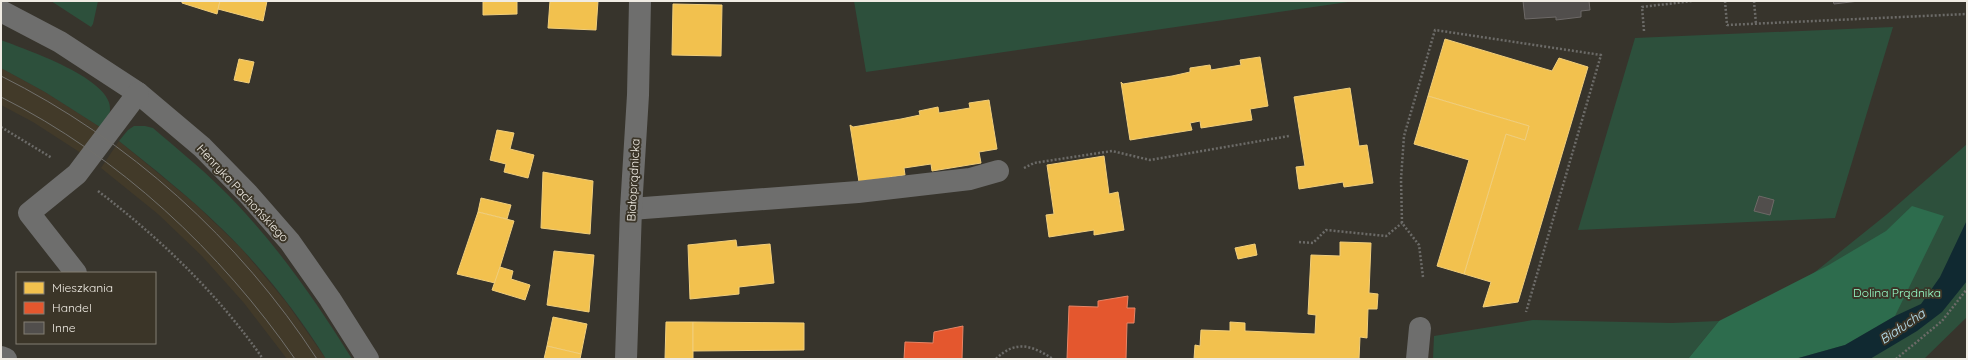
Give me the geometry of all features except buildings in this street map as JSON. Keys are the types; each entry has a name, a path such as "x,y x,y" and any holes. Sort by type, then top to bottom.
{"street":[{"name":"Białoprądnicka","path":"626,359 631,209 638,95 640,1"},
{"name":"Henryka Pachońskiego","path":"1,11 60,42 138,93 202,147 248,194 290,242 330,299 368,359"},
{"path":"75,272 29,213 77,174 138,93"},
{"path":"631,209 858,192 970,179 998,171"},
{"path":"1417,359 1420,328"},
{"path":"1,357 6,359"}],"path":[{"path":"1644,31 1642,7 1692,1"},
{"path":"1725,1 1727,25 1967,14"},
{"path":"1754,1 1756,24"},
{"path":"1423,277 1419,245 1402,223 1401,179 1404,136 1435,30 1602,55 1526,312"},
{"path":"1,127 77,174 137,222 176,257 222,306 264,359"},
{"path":"1299,242 1313,243 1326,230 1386,236 1402,223"},
{"path":"1896,359 1942,321 1967,289"},
{"path":"996,359 1003,353 1018,346 1036,348 1053,359"}],"shaded area":[{"path":"1,68 45,92 100,127 81,153 33,122 1,105"},
{"path":"119,141 193,202 241,248 286,302 326,359 287,359 244,303 202,256 158,214 101,168"}],"green space":[{"path":"51,1 98,1 93,24 91,27"},
{"path":"854,1 1355,1 866,72"},
{"path":"1893,27 1835,218 1578,230 1635,38"},
{"path":"1,40 66,67 84,77 98,88 108,99 110,111 100,127 45,92 1,68"},
{"path":"134,126 153,128 205,173 240,207 292,270 352,359 326,359 290,306 249,256 183,193 119,141 128,130"},
{"name":"Dolina Prądnika","path":"1967,144 1967,317 1924,359 1740,359 1815,272 1886,215"},
{"path":"1912,206 1944,216 1895,316 1845,345 1795,359 1688,359 1719,321 1827,266 1886,231"},
{"path":"1533,320 1672,323 1719,321 1688,359 1433,359 1434,336"}],"water":[{"name":"Białucha","path":"1967,220 1967,281 1942,312 1917,331 1870,359 1795,359 1845,345 1895,316 1921,304 1940,277"}],"tram line":[{"path":"1,76 48,102 93,130 137,162 178,196 253,273 286,315 317,359"},
{"path":"1,97 45,121 87,148 127,178 164,210 200,244 234,281 266,319 295,359"}]}
